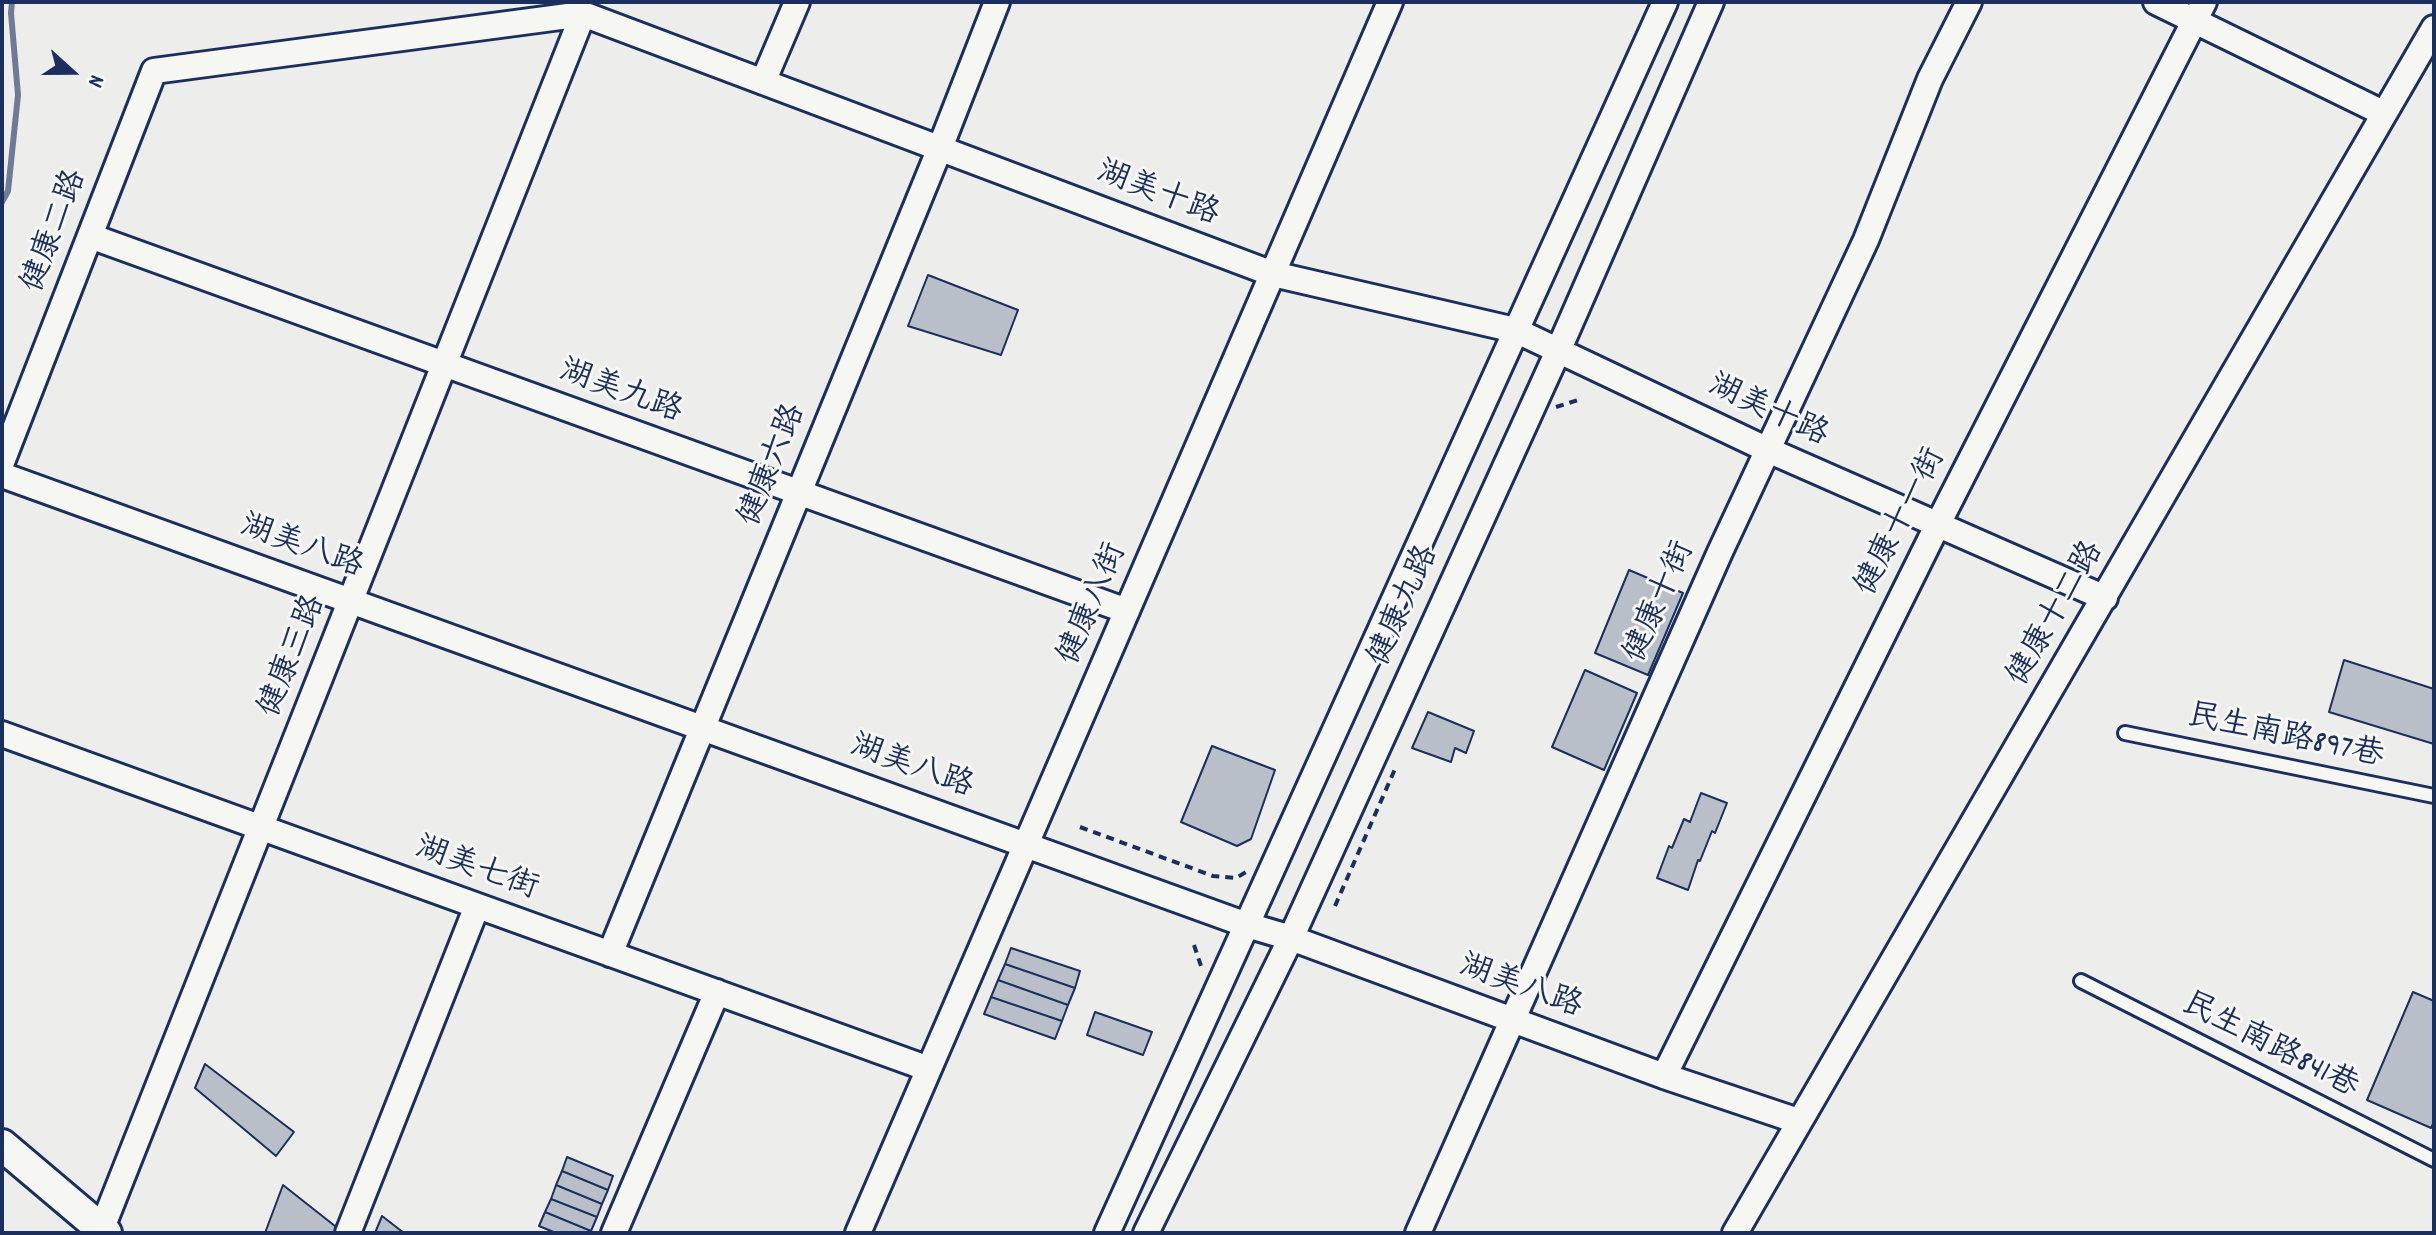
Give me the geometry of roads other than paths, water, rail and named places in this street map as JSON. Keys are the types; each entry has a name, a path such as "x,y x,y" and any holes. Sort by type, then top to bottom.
{"street":[{"path":"763,82 797,2"},
{"name":"健康六路","path":"610,954 997,2"},
{"name":"健康八街","path":"858,1233 1390,2"},
{"path":"1107,1233 1665,2"},
{"name":"健康九路","path":"1146,1233 1291,938 1559,349 1711,2"},
{"name":"健康十街","path":"1418,1233 1768,450 1866,240 1930,79 1969,2"},
{"path":"2156,2 2199,11 2383,113"},
{"name":"湖美十路","path":"154,71 582,8 763,82 1273,274 1515,330 1768,450 2105,598"},
{"name":"健康三路","path":"102,1232 445,364 582,8"},
{"name":"健康十一街","path":"1664,1076 1937,526 2199,11"},
{"name":"健康十二路","path":"1735,1233 2434,28"},
{"name":"健康二路","path":"2,462 154,71"},
{"name":"湖美九路","path":"90,236 1127,611"},
{"name":"湖美八路","path":"2,475 1247,925 1291,938 1664,1076 1798,1121"},
{"name":"湖美七街","path":"2,734 929,1069"},
{"path":"348,1233 477,906"},
{"path":"614,1233 717,992"},
{"path":"2,1145 102,1232"}],"lane":[{"name":"民生南路897巷","path":"2125,733 2434,796"},
{"name":"民生南路841巷","path":"2081,981 2434,1160"}],"waterway":[{"path":"2,202 8,191 18,95 12,2"}]}
